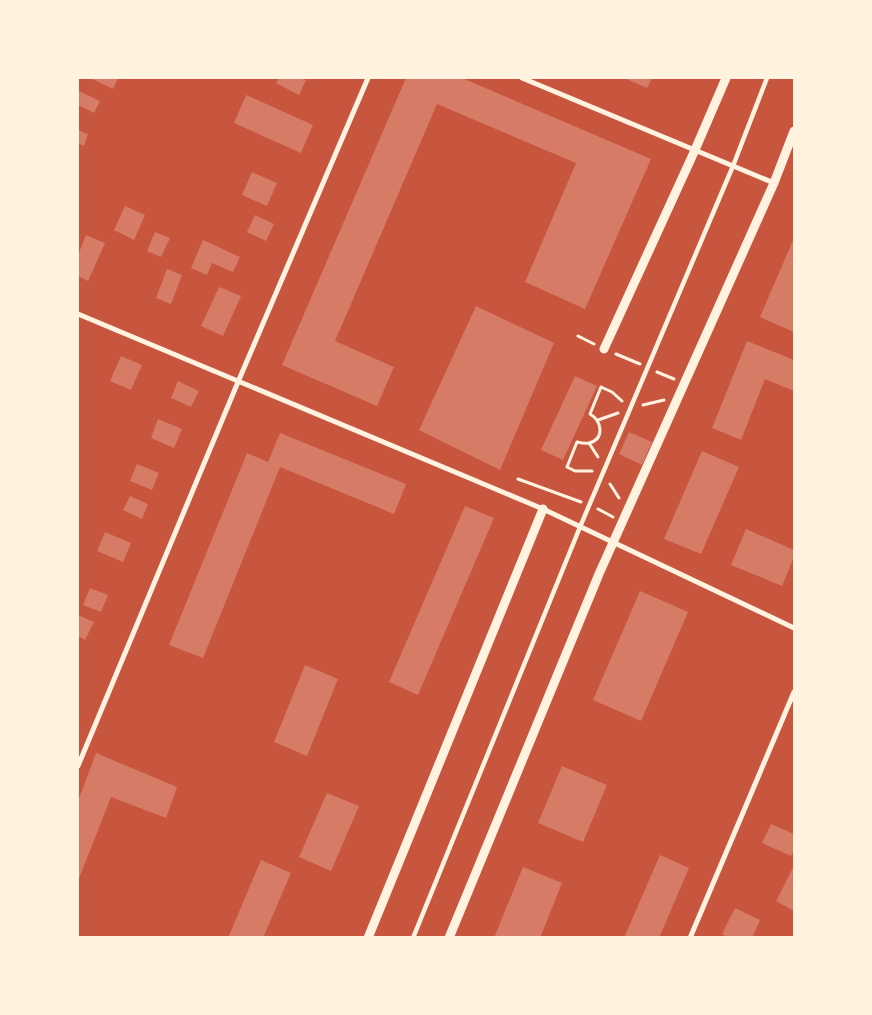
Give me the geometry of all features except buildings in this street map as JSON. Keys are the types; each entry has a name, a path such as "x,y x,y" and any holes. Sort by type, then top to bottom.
{"street":[{"path":"78,766 238,382 368,78"},
{"path":"522,78 774,183"},
{"path":"604,349 696,150 726,78"},
{"path":"413,938 580,527 733,166 766,78"},
{"path":"449,938 599,574 774,183 794,131"},
{"path":"78,314 543,509 794,628"},
{"path":"368,938 543,509"},
{"path":"690,938 794,692"}],"path":[{"path":"578,336 684,384"},
{"path":"604,470 590,472 575,471 567,467 577,442 589,443 594,441 600,434 598,420 590,414 601,387 612,392 620,401 632,405"},
{"path":"589,443 627,511"},
{"path":"518,479 590,505 622,522"}]}
